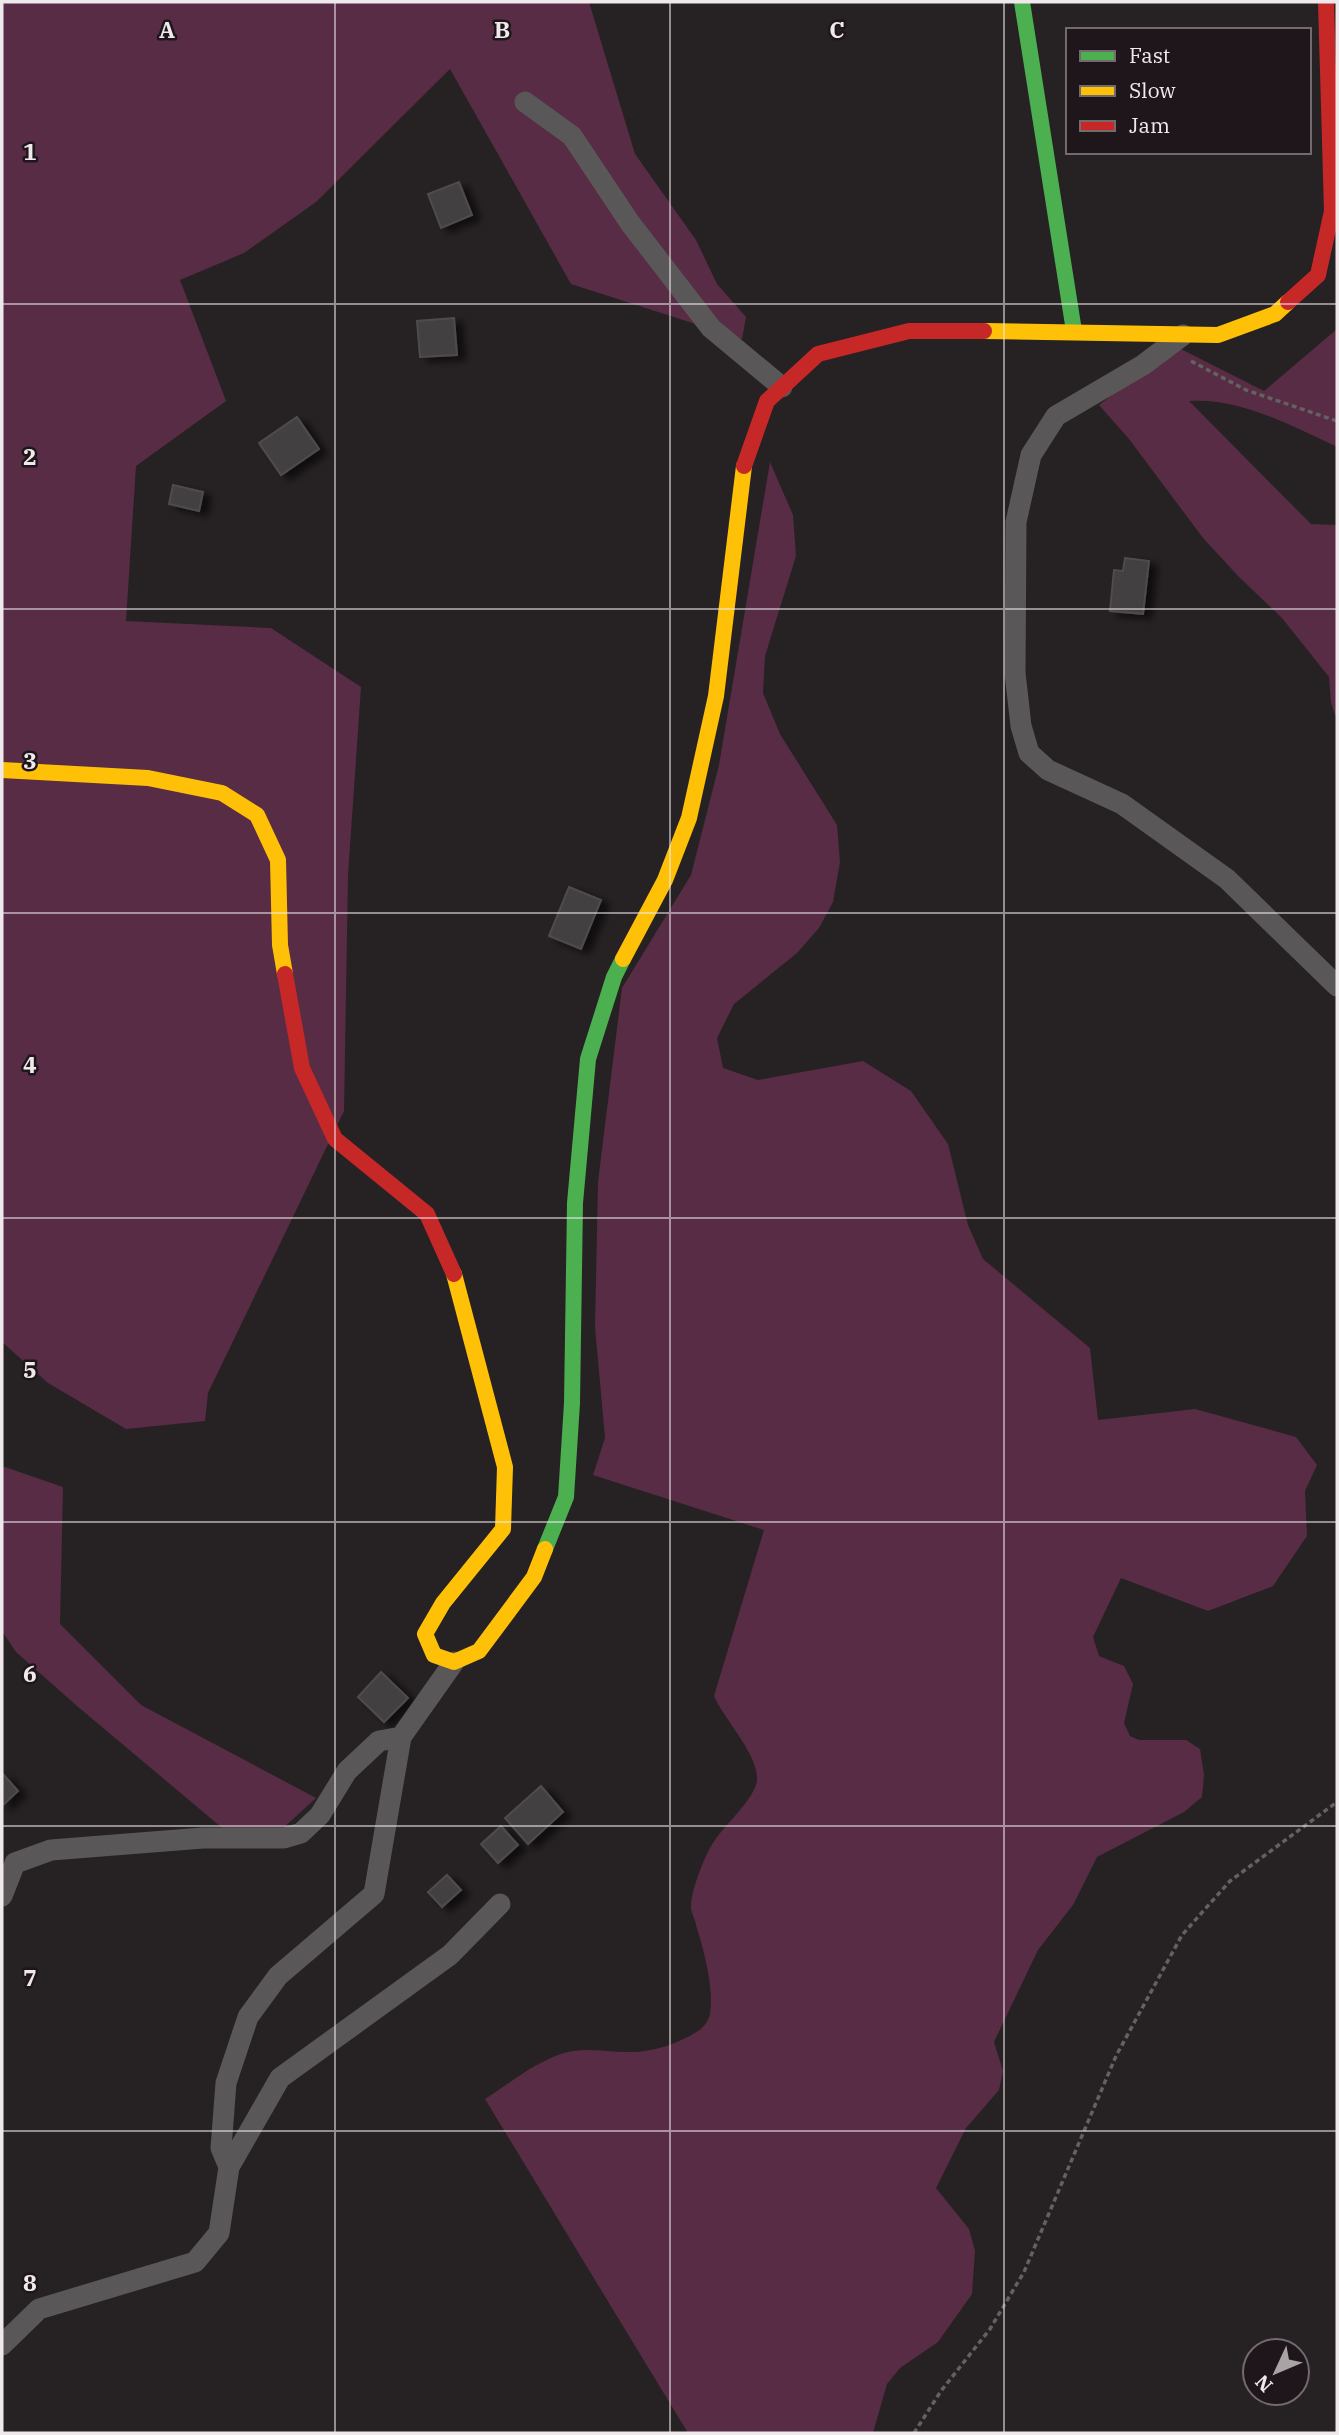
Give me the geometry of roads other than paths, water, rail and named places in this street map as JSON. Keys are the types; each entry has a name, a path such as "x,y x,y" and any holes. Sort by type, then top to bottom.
{"street":[{"path":"1022,2 1074,331"},
{"path":"229,2167 220,2148 226,2083 248,2017 278,1976 374,1894 401,1737 454,1662 479,1651 534,1577 566,1497 572,1403 575,1203 588,1059 614,977 665,880 689,818 716,696 744,464 766,401 818,354 909,331 1074,331 1218,335 1275,314 1318,275 1332,211 1326,2"},
{"path":"525,102 572,136 630,223 711,328 782,387"},
{"path":"1183,335 1143,365 1056,416 1031,456 1016,522 1015,673 1021,726 1029,753 1048,770 1122,804 1227,879 1337,986"},
{"path":"2,770 148,778 222,793 257,816 278,860 279,945 302,1068 335,1139 427,1214 452,1268 505,1467 503,1529 443,1603 425,1634 434,1655 454,1662"},
{"path":"2,1896 15,1863 51,1850 203,1838 284,1838 301,1833 320,1815 347,1771 379,1741 401,1737"},
{"path":"2,2345 39,2309 195,2262 219,2233 229,2167 280,2078 450,1955 500,1904"}]}
